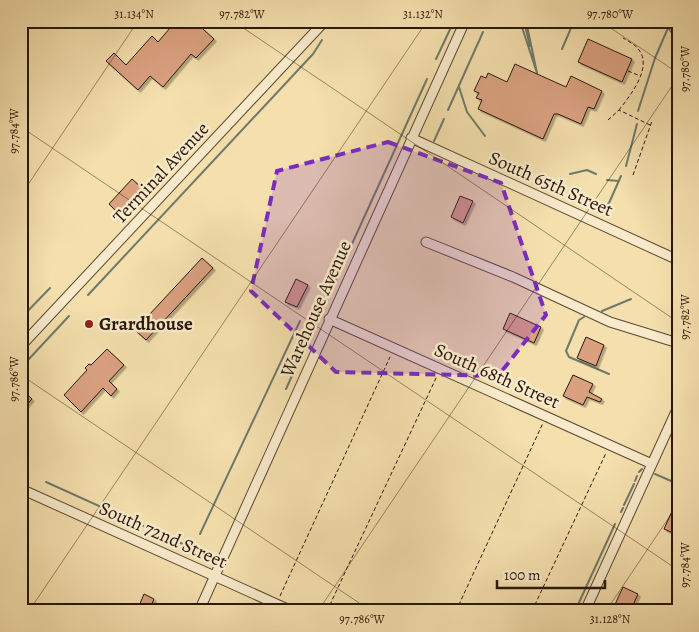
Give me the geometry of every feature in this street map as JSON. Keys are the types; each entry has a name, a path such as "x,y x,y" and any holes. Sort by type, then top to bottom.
{"street":[{"name":"Terminal Avenue","path":"21,346 325,21"},
{"name":"Warehouse Avenue","path":"198,611 411,138 466,21"},
{"name":"South 65th Street","path":"411,138 678,260"},
{"path":"426,242 513,277 610,322 678,343"},
{"name":"South 68th Street","path":"329,319 652,464"},
{"path":"585,611 678,407"},
{"name":"South 72nd Street","path":"21,489 292,611"}],"path":[{"path":"608,120 632,94 640,76 642,58 639,50 623,38"},
{"path":"628,71 640,76"},
{"path":"619,110 651,125"},
{"path":"633,176 652,121"},
{"path":"277,604 394,348"},
{"path":"327,611 440,368"},
{"path":"456,611 546,416"},
{"path":"532,611 610,445"}],"highlighted area":[{"path":"388,142 501,183 546,315 498,376 336,372 251,291 277,171"}],"building":[{"path":"176,21 194,21 214,39 196,58 191,54 163,87 150,76 138,90 106,61 114,53 126,65 152,36 158,42"},
{"path":"588,39 632,59 622,82 578,62"},
{"path":"515,64 566,87 571,76 602,91 594,109 588,107 581,124 554,114 543,139 478,109 482,100 476,98 479,93 474,91 481,76 486,78 488,73 507,82"},
{"path":"132,179 142,188 118,213 109,204"},
{"path":"460,196 473,201 463,223 451,217"},
{"path":"202,258 213,268 146,340 135,330"},
{"path":"296,279 308,285 297,307 285,302"},
{"path":"510,313 541,327 534,343 503,329"},
{"path":"586,337 604,345 596,366 577,358"},
{"path":"107,349 124,365 109,381 117,389 111,396 103,388 81,412 64,395 87,370 85,368 89,364 91,365"},
{"path":"573,375 593,384 589,392 602,399 600,402 587,397 583,405 563,396"},
{"path":"21,389 32,399 21,411"},
{"path":"678,498 678,535 664,529"},
{"path":"623,587 638,594 633,605 645,611 612,611"},
{"path":"144,594 154,599 149,610 139,606"}],"waterway":[{"path":"334,28 340,21"},
{"path":"436,59 454,21"},
{"path":"520,21 537,73 526,21"},
{"path":"524,21 530,46"},
{"path":"562,49 574,21"},
{"path":"663,21 678,41"},
{"path":"638,111 655,58 668,28"},
{"path":"448,110 483,32"},
{"path":"88,295 313,54 322,40"},
{"path":"286,389 427,79"},
{"path":"459,87 467,112 485,136"},
{"path":"434,141 444,119"},
{"path":"626,166 637,124"},
{"path":"570,174 587,170 596,174"},
{"path":"595,205 605,206 609,203 621,176"},
{"path":"607,180 619,181"},
{"path":"571,201 577,198 585,200"},
{"path":"21,318 50,288"},
{"path":"602,311 631,299"},
{"path":"28,360 69,316"},
{"path":"584,317 579,320 566,351 569,357 609,374"},
{"path":"200,534 300,321"},
{"path":"639,472 642,469"},
{"path":"21,470 25,472"},
{"path":"655,474 678,484"},
{"path":"635,481 637,476"},
{"path":"46,482 183,544"},
{"path":"624,505 634,484"},
{"path":"621,512 623,508"},
{"path":"576,609 615,524"}],"place":[{"name":"Grardhouse","path":"89,324"}]}
